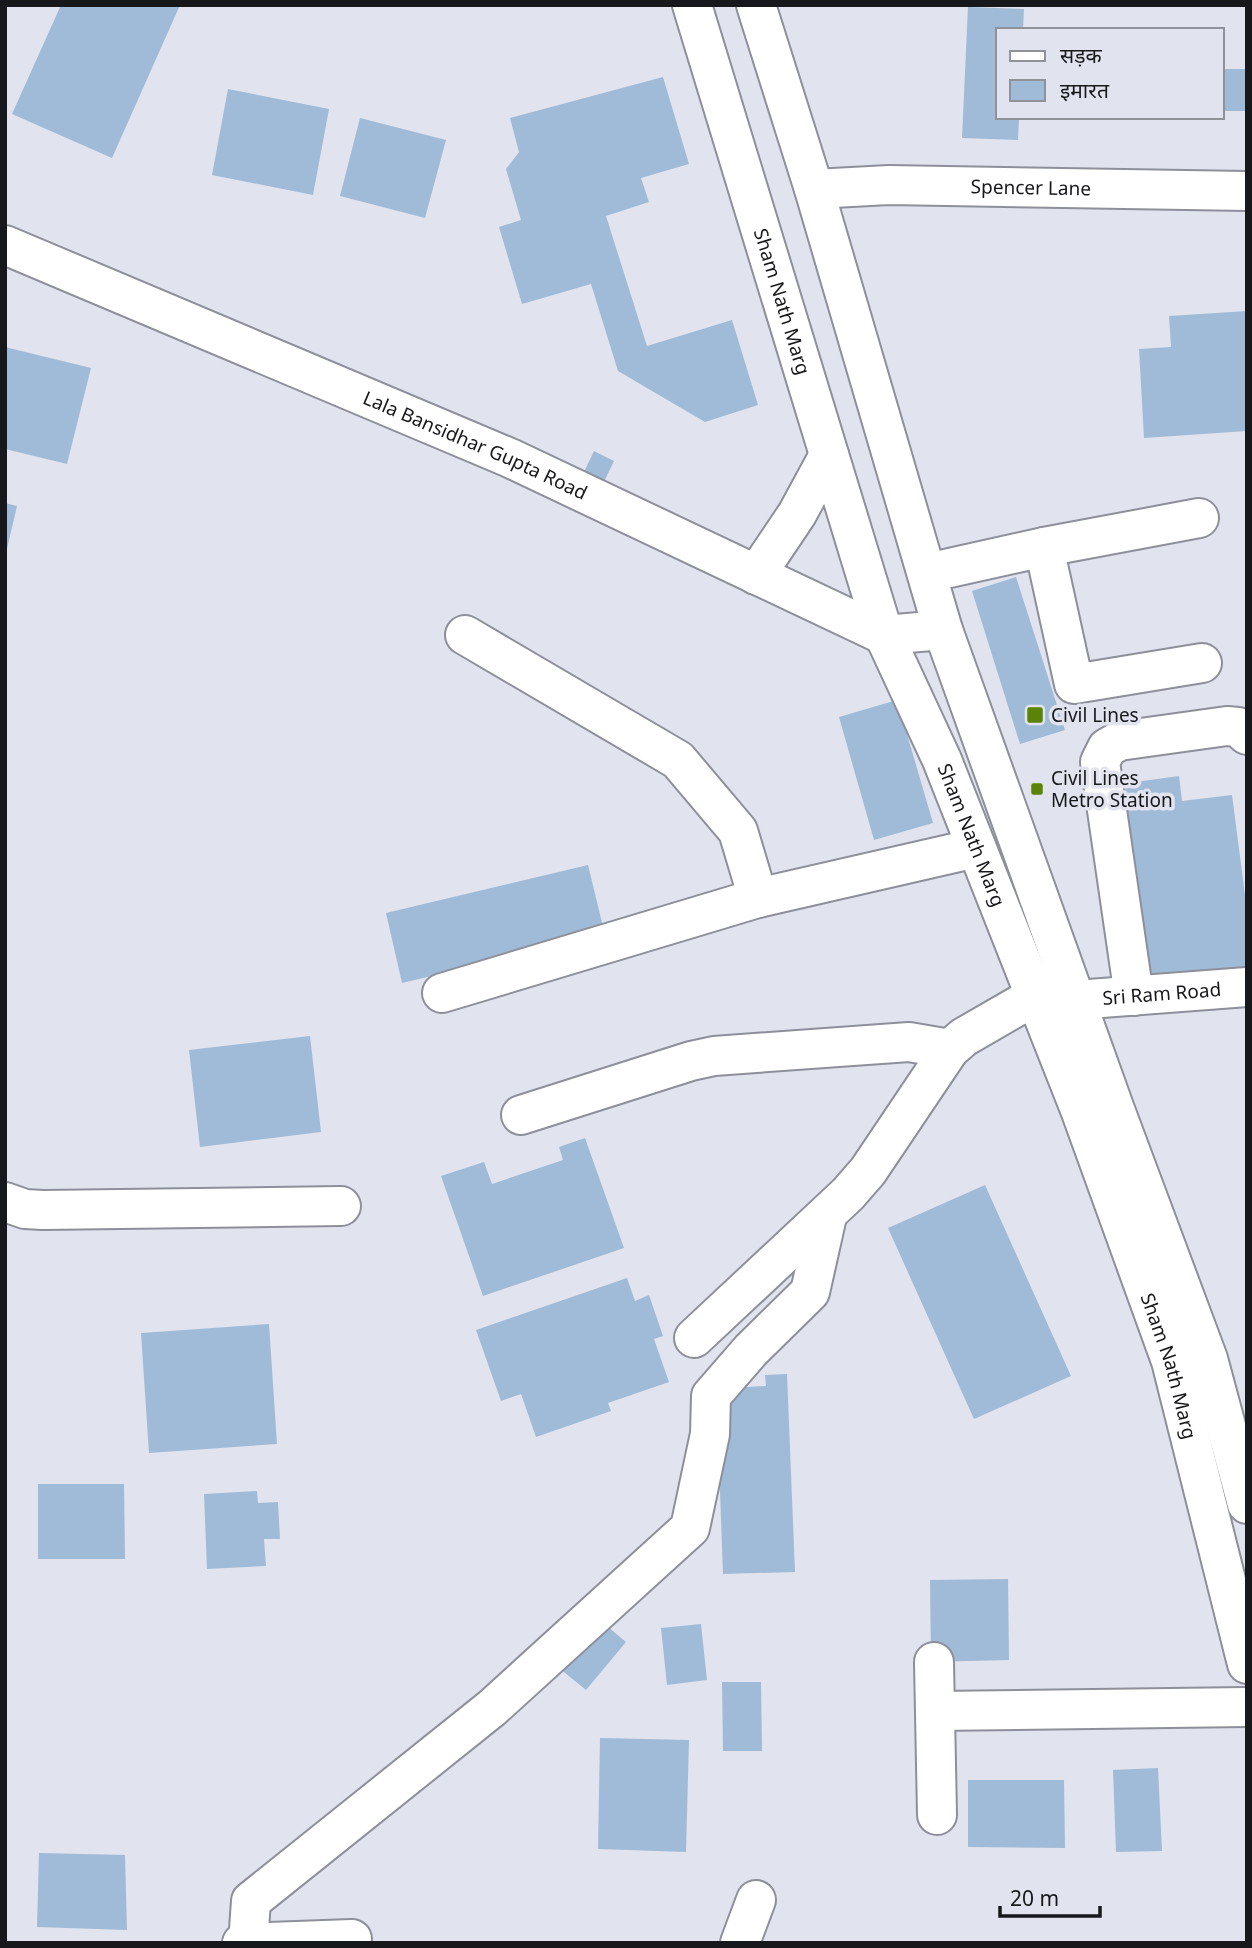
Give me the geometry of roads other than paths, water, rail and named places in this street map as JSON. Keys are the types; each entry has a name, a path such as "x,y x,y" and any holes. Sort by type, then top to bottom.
{"street":[{"name":"Sham Nath Marg","path":"692,5 884,635 942,760 1035,996 1171,1361 1247,1664"},
{"name":"Sham Nath Marg","path":"755,5 814,189 943,629 1208,1359 1247,1504"},
{"name":"Spencer Lane","path":"814,189 918,186 1247,191"},
{"name":"Lala Bansidhar Gupta Road","path":"5,245 510,458 884,635"},
{"path":"756,575 797,514 829,455"},
{"path":"927,573 1044,547 1199,518"},
{"path":"1044,547 1074,684 1202,663"},
{"path":"884,635 943,629"},
{"path":"465,635 678,760 738,831 758,898"},
{"path":"1133,996 1100,762 1107,748 1119,741 1227,726 1238,727 1247,735"},
{"path":"442,993 758,898 976,848"},
{"name":"Sri Ram Road","path":"1076,1000 1247,987"},
{"path":"694,1338 827,1216 868,1171 950,1049 964,1037 1035,996"},
{"path":"521,1115 691,1061 715,1056 909,1042 950,1049"},
{"path":"5,1202 25,1209 43,1210 341,1206"},
{"path":"248,1942 251,1901 492,1708 690,1528 710,1434 711,1395 810,1292 827,1216"},
{"path":"934,1662 937,1815"},
{"path":"935,1711 1247,1707"},
{"path":"740,1943 756,1900"},
{"path":"242,1943 352,1939"}],"place":[{"name":"Civil Lines","path":"1035,715"},
{"name":"Civil Lines Metro Station","path":"1037,789"}]}
